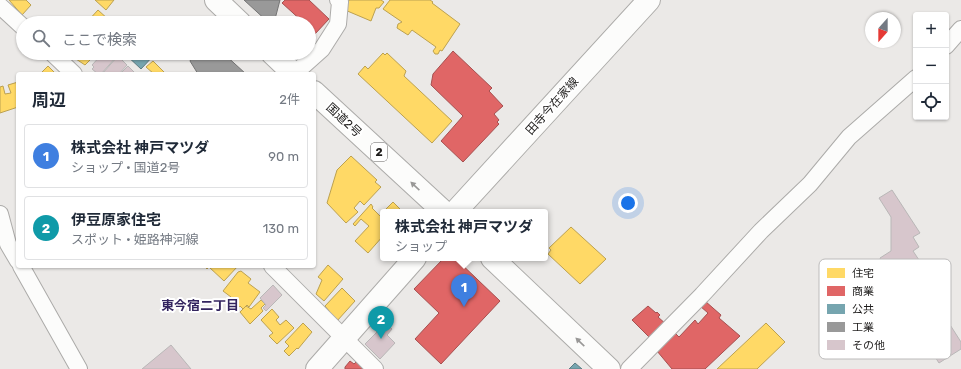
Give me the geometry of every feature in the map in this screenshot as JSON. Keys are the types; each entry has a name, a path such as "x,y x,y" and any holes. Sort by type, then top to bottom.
{"main road":[{"path":"216,0 233,16"},
{"name":"田寺今在家線","path":"458,209 649,0"},
{"path":"279,60 292,72"},
{"name":"国道2号","path":"316,94 441,209"},
{"path":"316,369 412,261"},
{"path":"495,261 609,369"}],"street":[{"path":"316,54 322,49 338,24 340,2 338,0"},
{"path":"0,6 16,21"},
{"path":"949,43 961,29"},
{"path":"59,60 72,72"},
{"path":"296,72 310,60"},
{"path":"629,369 702,295 761,231 810,184 849,137 913,81"},
{"path":"0,214 8,244 16,258"},
{"path":"22,268 79,369"},
{"path":"274,268 375,369"}],"building: 住宅":[{"path":"9,0 26,0 31,5 22,15"},
{"path":"95,0 114,0 106,10"},
{"path":"349,0 381,0 384,2 379,8 376,8 371,21 345,10"},
{"path":"390,0 430,0 460,24 442,51 440,50 438,54 435,54 433,51 436,47 412,30 408,35 397,28 398,24 402,22 383,9"},
{"path":"98,10 105,16 92,16"},
{"path":"383,53 385,55 387,53 406,71 404,76 452,121 432,143 358,74 365,66 368,69"},
{"path":"78,60 90,60 85,65"},
{"path":"153,61 164,72 152,72 146,67"},
{"path":"48,66 54,72 42,72"},
{"path":"16,83 16,108 0,113 0,87 3,86 5,94 11,93 8,85"},
{"path":"351,156 377,180 375,182 381,187 364,205 360,201 354,208 358,212 346,223 327,203 337,170"},
{"path":"393,202 400,209 386,209"},
{"path":"371,204 373,207 372,208 380,216 380,239 368,253 355,241 369,226 361,219 355,226 353,224"},
{"path":"571,227 606,259 580,284 548,254 551,250 549,248"},
{"path":"328,265 343,279 324,301 316,294 322,280 318,277"},
{"path":"210,268 236,268 224,281"},
{"path":"241,271 251,279 248,283 260,292 249,307 247,305 243,309 240,306 238,308 229,300 231,297 223,291 238,272"},
{"path":"342,288 355,301 337,321 328,313 329,311 325,306"},
{"path":"261,300 265,304 261,308 263,311 250,324 240,312 246,306 251,309"},
{"path":"272,309 279,317 276,320 280,325 286,320 294,328 277,344 269,336 273,333 261,320"},
{"path":"303,323 312,332 298,349 297,348 289,356 284,351 289,346 285,342"},
{"path":"766,323 785,342 757,369 717,369"}],"building: 商業":[{"path":"285,0 309,0 329,19 316,33 316,16 296,16 282,3"},
{"path":"453,51 492,88 489,91 503,106 494,114 499,120 497,122 499,124 463,162 441,141 463,116 431,85 433,74"},
{"path":"441,261 458,261 500,301 441,364 415,339 439,313 414,289"},
{"path":"705,301 721,315 719,318 740,336 705,369 672,369 657,351 675,333 679,337 695,320 698,324 708,313 700,306"},
{"path":"648,306 660,315 658,317 667,325 655,337 652,334 649,337 632,320"},
{"path":"350,361 354,364 356,362 363,369 345,369"}],"building: 公共":[{"path":"131,60 149,60 141,69"},
{"path":"575,363 582,369 569,369"}],"building: 工業":[{"path":"244,0 280,0 276,16 261,16"},
{"path":"231,60 244,72 197,72 190,61"}],"building: その他":[{"path":"97,60 113,60 103,72 96,72 92,69 94,67 92,65"},
{"path":"114,60 122,60 127,65 121,72 104,72"},
{"path":"128,66 134,72 122,72"},
{"path":"892,190 920,233 913,237 919,247 913,251 918,259 880,259 891,251 891,217 879,198"},
{"path":"273,285 282,295 266,311 263,308 266,305 260,298"},
{"path":"382,319 392,329 387,335 395,343 380,359 365,344 377,332 373,328"},
{"path":"951,326 961,342 961,349 951,355"},
{"path":"171,345 191,369 142,369"},
{"path":"936,359 945,359 939,363"}],"place":[{"name":"株式会社 神戸マツダ","path":"464,307"},
{"name":"伊豆原家住宅","path":"381,339"}],"district":[{"name":"東今宿二丁目","path":"200,305"}]}
